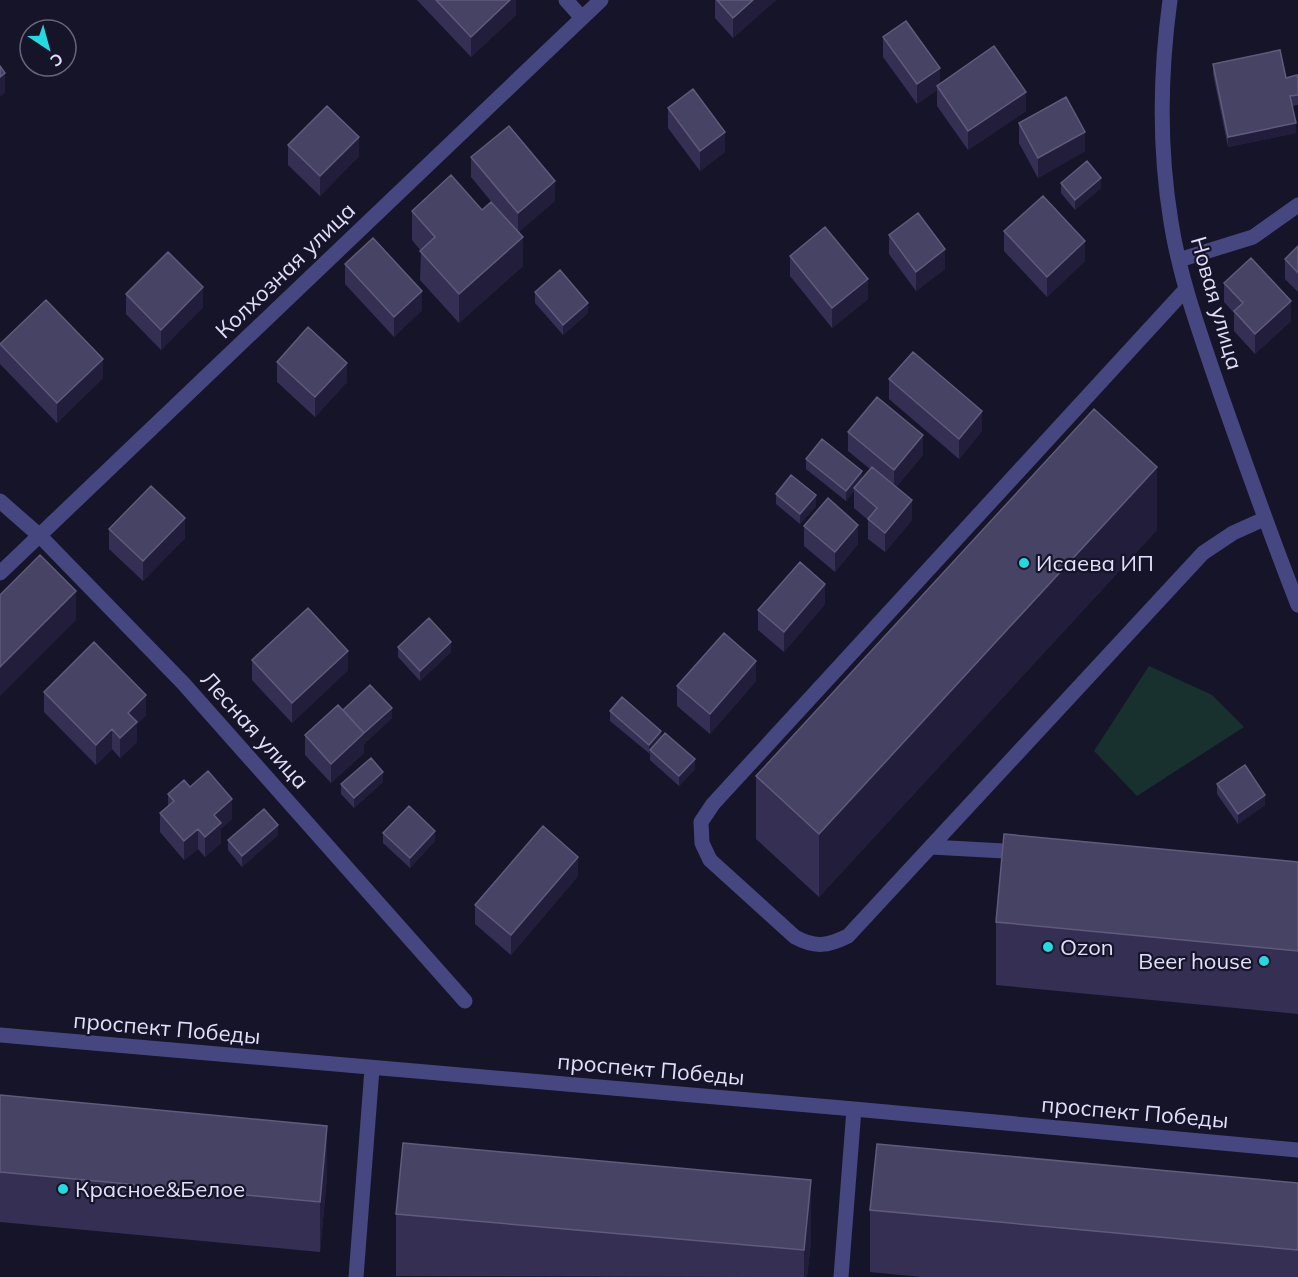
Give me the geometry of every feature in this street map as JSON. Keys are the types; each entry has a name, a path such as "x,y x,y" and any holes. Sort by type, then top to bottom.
{"street":[{"path":"566,0 582,18"},
{"name":"Колхозная улица","path":"0,573 601,0"},
{"name":"Новая улица","path":"1170,0 1164,47 1162,112 1168,203 1185,289 1264,519 1298,605"},
{"path":"1179,260 1253,237 1298,205"},
{"path":"1185,289 713,804 701,822 702,843 710,860 795,937 810,945 830,945 848,936 1203,553 1233,533 1264,519"},
{"name":"Лесная улица","path":"0,501 40,536 183,683 465,1001"},
{"path":"932,847 1039,853"},
{"name":"проспект Победы","path":"0,1035 1298,1150"},
{"path":"356,1277 372,1068"},
{"path":"841,1277 854,1109"}],"green space":[{"path":"1149,666 1212,695 1244,727 1137,796 1094,751"}],"building":[{"path":"436,0 510,0 471,37"},
{"path":"717,0 753,0 733,18"},
{"path":"906,21 940,68 917,84 883,37"},
{"path":"994,46 1026,92 968,131 937,86"},
{"path":"1280,50 1286,78 1297,75 1298,79 1298,95 1290,96 1296,123 1228,137 1213,64"},
{"path":"0,66 5,73 0,77"},
{"path":"693,89 725,132 700,151 668,108"},
{"path":"1066,97 1085,132 1038,158 1019,123"},
{"path":"327,106 359,137 320,176 288,145"},
{"path":"509,126 555,181 518,213 471,157"},
{"path":"1087,161 1101,178 1075,200 1061,183"},
{"path":"451,175 482,210 491,202 523,237 459,294 420,251 435,237 412,211"},
{"path":"1043,196 1085,241 1047,277 1004,231"},
{"path":"918,213 945,249 916,272 889,235"},
{"path":"825,227 868,279 832,308 790,256"},
{"path":"373,238 422,291 394,317 345,264"},
{"path":"1298,246 1298,273 1285,259"},
{"path":"168,252 203,287 161,330 126,294"},
{"path":"1251,258 1291,301 1255,334 1234,311 1243,303 1224,283"},
{"path":"560,270 588,303 563,325 535,292"},
{"path":"46,300 103,359 57,403 0,344"},
{"path":"308,327 347,363 315,397 277,362"},
{"path":"913,352 982,411 959,439 889,379"},
{"path":"877,397 923,435 894,470 848,432"},
{"path":"1094,409 1157,467 819,834 756,776"},
{"path":"822,439 862,471 846,491 806,459"},
{"path":"872,467 912,500 885,533 868,519 877,508 854,488"},
{"path":"791,475 816,495 800,514 776,494"},
{"path":"151,486 185,518 143,561 109,529"},
{"path":"828,498 858,525 835,552 804,526"},
{"path":"40,555 76,591 0,667 0,595"},
{"path":"800,562 825,584 784,632 758,610"},
{"path":"308,608 348,651 292,703 252,660"},
{"path":"429,618 451,642 420,671 398,647"},
{"path":"724,633 756,661 710,714 677,686"},
{"path":"94,642 146,695 128,713 137,722 120,738 112,729 96,745 44,692"},
{"path":"370,685 392,708 364,733 343,710"},
{"path":"622,697 661,731 649,745 610,711"},
{"path":"338,705 364,733 331,764 305,735"},
{"path":"665,733 695,759 679,776 650,750"},
{"path":"371,758 383,772 354,798 341,784"},
{"path":"1245,765 1265,795 1238,814 1217,784"},
{"path":"208,771 232,799 214,815 221,823 205,837 198,829 184,841 160,813 174,801 168,794 184,780 190,787"},
{"path":"409,806 435,831 410,858 383,833"},
{"path":"264,809 278,825 242,856 228,840"},
{"path":"543,826 578,857 511,935 475,905"},
{"path":"1004,834 1298,862 1298,951 996,922"},
{"path":"0,1095 327,1126 320,1202 0,1172"},
{"path":"403,1143 811,1180 804,1250 396,1214"},
{"path":"877,1144 1298,1183 1298,1250 870,1210"}],"place":[{"name":"Исаева ИП","path":"1024,563"},
{"name":"Ozon","path":"1048,947"},
{"name":"Beer house","path":"1264,961"},
{"name":"Красное&Белое","path":"63,1189"}]}
